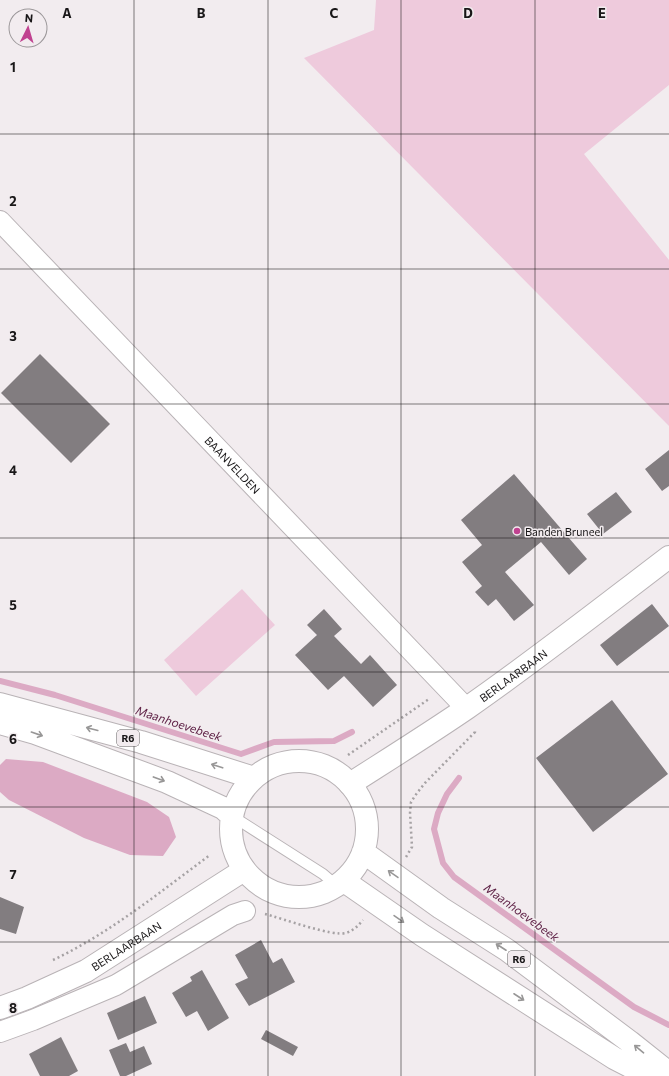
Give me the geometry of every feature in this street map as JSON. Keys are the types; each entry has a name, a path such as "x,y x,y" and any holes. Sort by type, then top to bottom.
{"main road":[{"name":"BERLAARBAAN","path":"350,784 466,708 563,638 669,557"},
{"name":"R6","path":"0,704 141,742 254,778"},
{"name":"R6","path":"0,723 35,733 168,782 222,808 232,816"},
{"path":"290,762 303,762 329,768 350,784 360,800 366,817 367,835 363,852 355,868 340,883 321,894 304,897 287,896 271,892 256,882 244,870 238,860 231,838 232,816 236,803 243,790 254,778 265,770 277,765 290,762"},
{"name":"R6","path":"363,852 441,908 507,950 669,1073"},
{"name":"BERLAARBAAN","path":"0,1008 27,998 86,971 244,870"},
{"path":"340,883 614,1058 649,1076"}],"street":[{"name":"BAANVELDEN","path":"0,221 466,708"},
{"path":"0,1032 33,1020 116,985 233,915 245,911"}],"lane":[{"path":"232,816 323,874 340,883"}],"path":[{"path":"348,755 431,698"},
{"path":"403,863 412,847 410,813 411,802 425,783 475,732 466,708"},
{"path":"53,960 73,951 137,909 210,854"},
{"path":"245,911 258,912 316,929 345,933 356,928 364,918"}],"shaded area":[{"path":"376,0 669,0 669,85 584,154 669,260 669,426 304,58 374,30"},
{"path":"242,589 275,625 196,696 164,660"},
{"path":"6,759 43,762 147,802 169,817 176,837 163,856 130,855 84,838 9,800 0,792 0,765"}],"building":[{"path":"40,354 110,424 71,463 1,393"},
{"path":"669,450 669,486 662,491 645,469"},
{"name":"Banden Bruneel","path":"514,474 587,559 569,575 541,542 505,572 534,605 514,621 496,599 488,606 475,592 482,586 462,562 482,545 461,520"},
{"path":"616,492 632,512 603,534 587,514"},
{"path":"652,604 669,626 617,666 600,645"},
{"path":"324,609 342,629 334,636 361,664 370,655 397,685 373,707 344,676 328,690 295,655 317,635 307,625"},
{"path":"612,700 668,774 593,832 536,758"},
{"path":"0,897 24,907 16,934 0,929"},
{"path":"261,940 273,963 282,958 295,982 249,1006 235,984 248,978 235,955"},
{"path":"202,970 229,1018 208,1031 197,1011 186,1017 172,993 192,981 190,977"},
{"path":"145,996 157,1023 118,1040 107,1013"},
{"path":"266,1030 298,1047 293,1056 261,1039"},
{"path":"61,1037 78,1071 69,1076 40,1076 29,1054"},
{"path":"126,1043 130,1052 144,1046 152,1064 126,1076 120,1076 109,1050"}],"waterway":[{"name":"Maanhoevebeek","path":"0,681 55,695 241,754 274,742 334,741 352,732"},
{"name":"Maanhoevebeek","path":"459,778 447,794 438,813 434,829 443,863 454,877 634,1007 669,1025"}],"place":[{"name":"Banden Bruneel","path":"517,531"}]}
